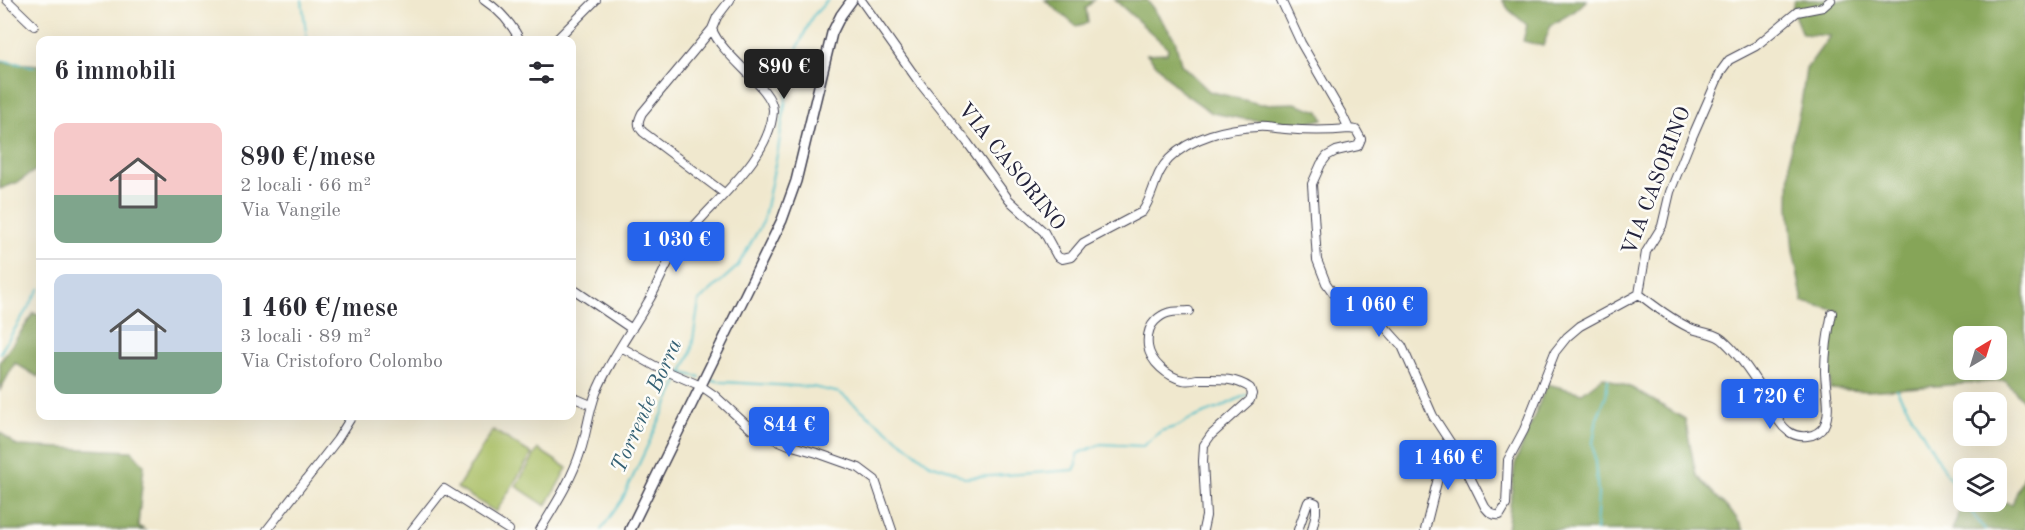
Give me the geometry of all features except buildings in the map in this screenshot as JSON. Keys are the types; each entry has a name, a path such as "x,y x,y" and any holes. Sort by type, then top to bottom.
{"street":[{"path":"7,0 34,26"},
{"path":"484,0 499,10 513,26 518,36"},
{"path":"560,36 596,0"},
{"path":"724,193 643,132 638,121 642,113 712,29 717,17 730,0"},
{"path":"630,530 782,220 796,181 832,33 852,0"},
{"name":"VIA CASORINO","path":"861,0 919,82 1009,200 1044,232 1057,256 1062,259 1071,257 1083,243 1142,212 1148,205 1160,170 1168,160 1192,143 1206,137 1259,126 1302,130 1349,129"},
{"path":"1281,0 1300,43 1349,129 1356,130 1361,139 1358,146 1336,151 1327,156 1312,184 1317,260 1326,284 1333,293 1365,305 1402,346 1433,416 1461,459 1490,513 1500,515 1506,505 1508,459 1524,430 1555,352 1580,326 1639,294 1689,328 1724,340 1750,373 1779,421 1788,432 1801,437 1815,435 1824,426 1827,396 1826,348 1832,313"},
{"name":"VIA CASORINO","path":"1639,294 1646,252 1662,226 1670,192 1721,71 1730,60 1756,45 1797,12 1823,7 1831,0"},
{"path":"540,530 562,493 578,459 591,405 602,379 679,244 748,168 759,151 771,122 773,110 765,91 733,60 715,38 712,29"},
{"path":"576,291 632,329"},
{"path":"1188,311 1166,312 1153,323 1148,334 1149,350 1156,362 1165,371 1183,380 1240,381 1250,388 1252,394 1250,400 1211,435 1204,445 1206,516 1203,530"},
{"path":"621,347 655,366 701,386 751,429 789,445 859,468 874,480 892,530"},
{"path":"576,399 591,405"},
{"path":"267,530 337,440 350,420"},
{"path":"1425,530 1438,478 1451,445"},
{"path":"412,530 444,489 508,530"},
{"path":"1298,530 1308,502 1311,501 1316,503 1312,530"}],"green space":[{"path":"1045,0 1094,0 1086,8 1088,23 1076,26"},
{"path":"1115,0 1147,0 1175,39 1181,64 1209,91 1260,104 1295,103 1319,111 1323,119 1304,124 1244,119 1212,113 1178,89 1147,54 1167,53 1168,48"},
{"path":"1502,0 1587,0 1575,11 1551,25 1543,46 1523,41 1527,25 1509,10"},
{"path":"1794,0 2025,0 2025,402 2005,381 1867,391 1830,389 1829,347 1838,311 1803,302 1793,251 1789,207 1790,151 1806,69 1830,36 1802,34 1792,10"},
{"path":"0,62 36,65 36,170 18,182 0,189"},
{"path":"34,313 36,314 36,376 15,363 0,390 0,362"},
{"path":"1603,377 1632,388 1685,419 1696,475 1735,516 1744,530 1507,530 1515,464 1547,384 1582,393"},
{"path":"493,430 532,454 496,512 457,488"},
{"path":"0,432 17,446 132,451 144,465 138,526 145,530 0,530"},
{"path":"538,449 567,468 546,506 516,486"},
{"path":"2025,472 2025,530 1952,530 1959,512 2007,512 2007,503 2012,504"}],"waterway":[{"path":"302,0 306,36"},
{"name":"Torrente Borra","path":"681,374 691,353 699,301 737,267 763,222 778,150 792,60 812,17 828,0"},
{"path":"0,60 35,67"},
{"path":"0,353 36,294"},
{"path":"682,373 700,377"},
{"name":"Torrente Borra","path":"601,530 622,500 679,379"},
{"path":"709,379 722,382 813,387 840,393 930,464 953,471 964,478 1074,470 1077,464 1077,454 1101,444 1143,446 1161,431 1178,426 1246,395"},
{"path":"1596,530 1598,493 1593,442 1597,418 1606,396 1608,379"},
{"path":"1896,389 1965,504 1985,530"}]}
